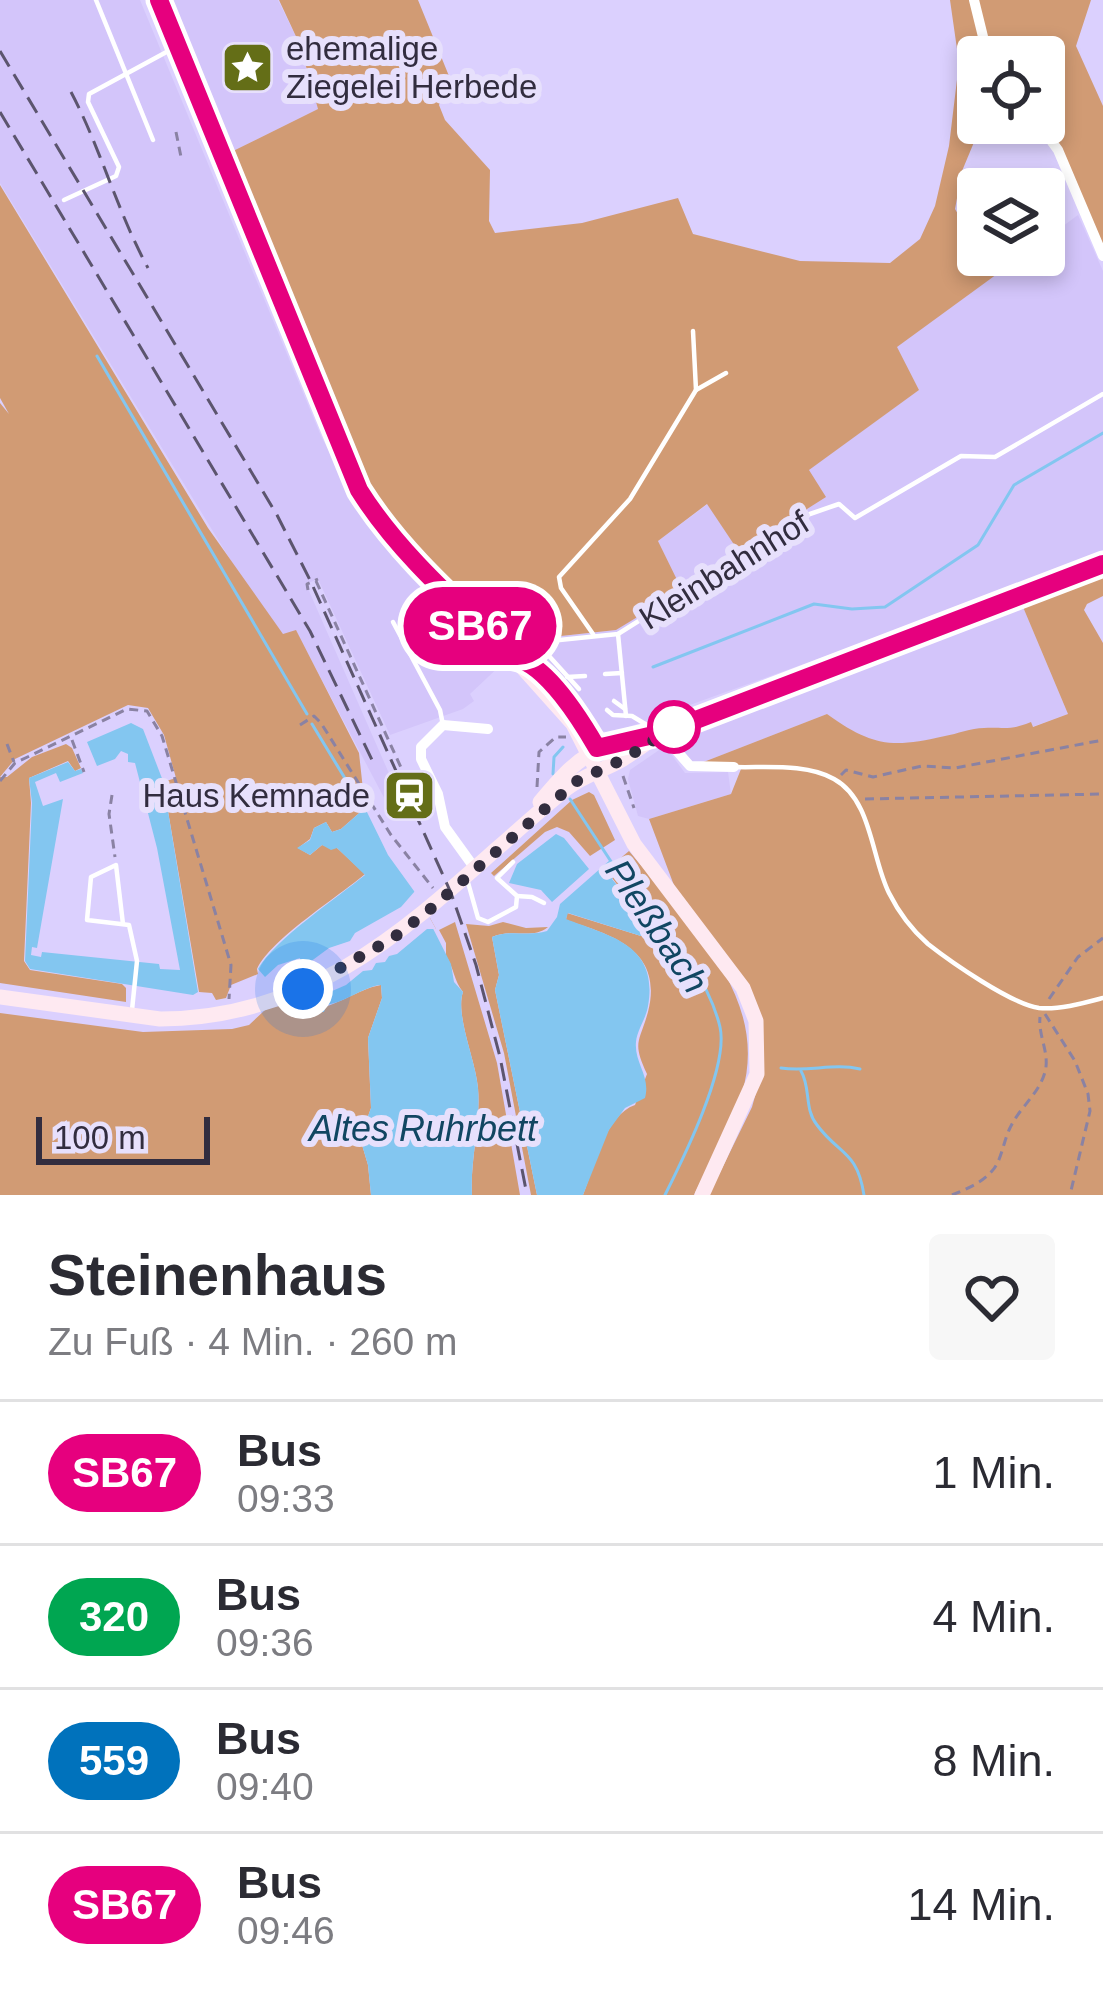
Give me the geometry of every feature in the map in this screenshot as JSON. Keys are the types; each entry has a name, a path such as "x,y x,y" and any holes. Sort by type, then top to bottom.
{"main road":[{"path":"159,0 359,490 391,535 514,658 610,771 634,844 743,988 756,1021 757,1075 702,1195"},
{"path":"520,829 574,761 593,751 662,733 1103,563"},
{"path":"514,658 525,660 542,675 581,719 593,751"},
{"path":"0,997 130,1015 208,1017 263,1004 340,970 427,912 438,896 472,874 567,788 610,771 662,733"}],"street":[{"path":"974,0 983,36"},
{"path":"1054,144 1103,256"},
{"path":"472,874 445,827 438,794 421,759 424,740 443,725 488,729"},
{"path":"662,733 690,766 734,766"}],"lane":[{"path":"96,0 153,140"},
{"path":"64,200 116,176 119,167 88,102 89,94 177,46"},
{"path":"93,79 99,89"},
{"path":"693,331 696,390"},
{"name":"Kleinbahnhof","path":"595,636 559,577 631,499 696,390 726,373"},
{"name":"Kleinbahnhof","path":"514,658 539,645 618,634 807,515 839,504 855,518 961,456 995,457 1103,394"},
{"path":"393,622 440,710 443,725"},
{"path":"618,634 628,714"},
{"path":"539,645 579,688"},
{"path":"605,674 622,673"},
{"path":"567,677 583,678"},
{"path":"614,701 662,733"},
{"path":"607,710 613,716 628,714"},
{"path":"734,766 801,769 837,779 855,799 889,894 910,926 971,973 1040,1008 1103,998"},
{"path":"513,862 497,878 517,896 544,903"},
{"path":"123,924 116,865 91,878 87,920 129,925 137,961 130,1015"},
{"path":"472,874 482,922 516,907 517,896"}],"path":[{"path":"176,132 181,157"},
{"path":"308,590 308,584 317,581 424,818"},
{"path":"0,781 15,764 127,709 147,712 162,736 231,965 229,1001"},
{"path":"300,725 314,716 321,723 391,835 438,896 446,882"},
{"path":"536,790 539,752 556,737 578,733"},
{"path":"70,737 84,772"},
{"path":"837,779 846,770 873,776 922,766 956,768 1103,740"},
{"path":"7,743 15,764"},
{"path":"610,771 634,808"},
{"path":"855,799 1103,794"},
{"path":"112,795 109,814 116,865"},
{"path":"952,1195 996,1168 1010,1127 1045,1071 1040,1008 1078,957 1103,938"},
{"path":"1040,1008 1075,1061 1088,1094 1090,1111 1070,1195"}],"shaded area":[{"path":"0,0 140,0 321,436 351,494 386,540 504,662 470,694 474,701 463,709 390,735 318,579 306,584 402,803 390,809 296,631 284,635 255,600 0,183"},
{"name":"ehemalige Ziegelei Herbede","path":"160,0 278,0 300,45 318,109 231,152 196,88"},
{"path":"279,0 418,0 449,76 439,105 445,120 490,170 489,221 495,233 582,223 678,198 693,234 800,261 890,263 920,239 935,206 949,146 957,80 957,144 973,144 963,168 957,168 957,276 994,276 897,347 919,390 809,470 826,497 739,552 707,504 658,541 682,590 616,630 515,641 434,566 368,487 231,152 318,109 300,45"},
{"path":"950,0 971,0 980,36 957,36 957,49"},
{"path":"978,0 1091,0 1076,46 1103,106 1103,245 1056,144 1065,144 1065,36 986,36"},
{"path":"0,185 208,528 283,634 296,630 359,753 365,808 341,829 332,832 326,822 314,828 310,839 298,848 310,855 322,845 337,848 365,874 290,932 265,957 258,974 231,985 226,998 216,1000 212,993 199,992 163,782 176,778 164,735 148,708 128,705 15,759 0,777 0,403 9,414 0,398"},
{"path":"1078,215 1103,271 1103,550 1012,589 612,733 602,731 518,641 616,630 681,589 658,541 708,504 739,552 825,497 808,470 919,390 896,347 994,276 1065,276 1065,225"},
{"path":"1103,576 1103,596 1084,610 1103,643 1103,1195 709,1195 752,1107 762,1071 763,1035 675,888 649,819 731,794 741,769 701,763 827,714 871,739 897,743 979,728 1012,728 1031,722 1033,727 1068,714 1023,607"},
{"path":"1023,607 1068,714 1006,732 984,728 883,745 852,732 827,714 696,765 687,756 680,739 691,729"},
{"path":"66,744 72,748 81,768 75,771 68,761 29,778 24,961 30,970 122,984 126,1002 0,983 0,777 7,777 32,757"},
{"path":"665,746 685,773 728,772 731,794 649,819 638,816 630,770"},
{"path":"589,792 615,840 590,856 569,832 557,827 494,876 491,873 572,800"},
{"path":"629,851 718,962 745,1024 748,1058 742,1093 694,1195 583,1195 608,1131 635,1105 647,1074 638,1043 651,991 648,973 630,948 566,920 567,913 641,936 649,932 650,926 612,878 621,869 616,862"},
{"path":"430,918 436,929 306,1006 319,1008 381,985 382,998 368,1038 371,1108 360,1138 371,1195 0,1195 0,1013 143,1032 232,1029 309,993"},
{"path":"455,922 497,1063 520,1195 472,1195 478,1088 462,1013 463,992 439,930"},
{"path":"466,924 548,927 535,933 492,937 499,975 495,990 537,1195 531,1195 504,1053"}],"water":[{"path":"131,723 143,729 163,781 198,992 193,995 30,969 25,961 29,778 68,762 83,773 60,782 56,773 35,782 43,806 63,799 37,948 32,947 31,955 41,957 42,952 180,970 135,763 128,762 128,754 121,751 115,759 97,766 87,742"},
{"name":"Altes Ruhrbett","path":"365,808 388,855 414,891 451,964 454,982 463,992 462,1013 478,1088 472,1195 371,1195 360,1138 371,1108 368,1038 382,998 381,985 326,1005 324,1012 306,1009 300,958 278,965 265,977 258,969 292,932 365,875 337,848 322,845 310,855 297,848 310,840 314,828 326,822 332,832 341,829"},
{"path":"556,834 589,869 552,902 541,890 509,883 517,864"},
{"path":"610,860 618,870 612,879 650,926 649,932 641,936 568,913 566,919 627,946 646,969 648,1006 636,1042 645,1098 625,1108 609,1130 583,1195 537,1195 495,990 499,975 492,937 547,931 560,904"}],"pier":[{"path":"415,891 436,929 427,929 346,985 300,1005 297,968 303,962 350,941 355,933 401,907"}],"waterway":[{"path":"97,356 307,714"},
{"name":"Pleßbach","path":"653,667 814,604 885,607 978,545 1014,485 1103,433"},
{"path":"312,724 363,808"},
{"name":"Pleßbach","path":"553,774 554,757 563,747"},
{"name":"Pleßbach","path":"570,799 612,863"},
{"name":"Pleßbach","path":"618,870 691,964 720,1027 711,1088 665,1195"},
{"path":"781,1068 860,1069"},
{"path":"801,1071 813,1119 852,1161 864,1195"}],"railway":[{"path":"0,51 277,515 311,582 451,893 500,1057 527,1195"},
{"path":"71,92 148,268"},
{"path":"0,112 310,631 373,762"}],"bus line":[{"name":"SB67","path":"159,0 359,490 391,535 465,611 514,658 525,660 542,675 581,719 597,748 662,733 1103,564"}],"place":[{"name":"ehemalige Ziegelei Herbede","path":"247,67"},
{"name":"Haus Kemnade","path":"409,795"}],"route":[{"path":"303,989 393,938 451,893 567,788 674,727"}]}
